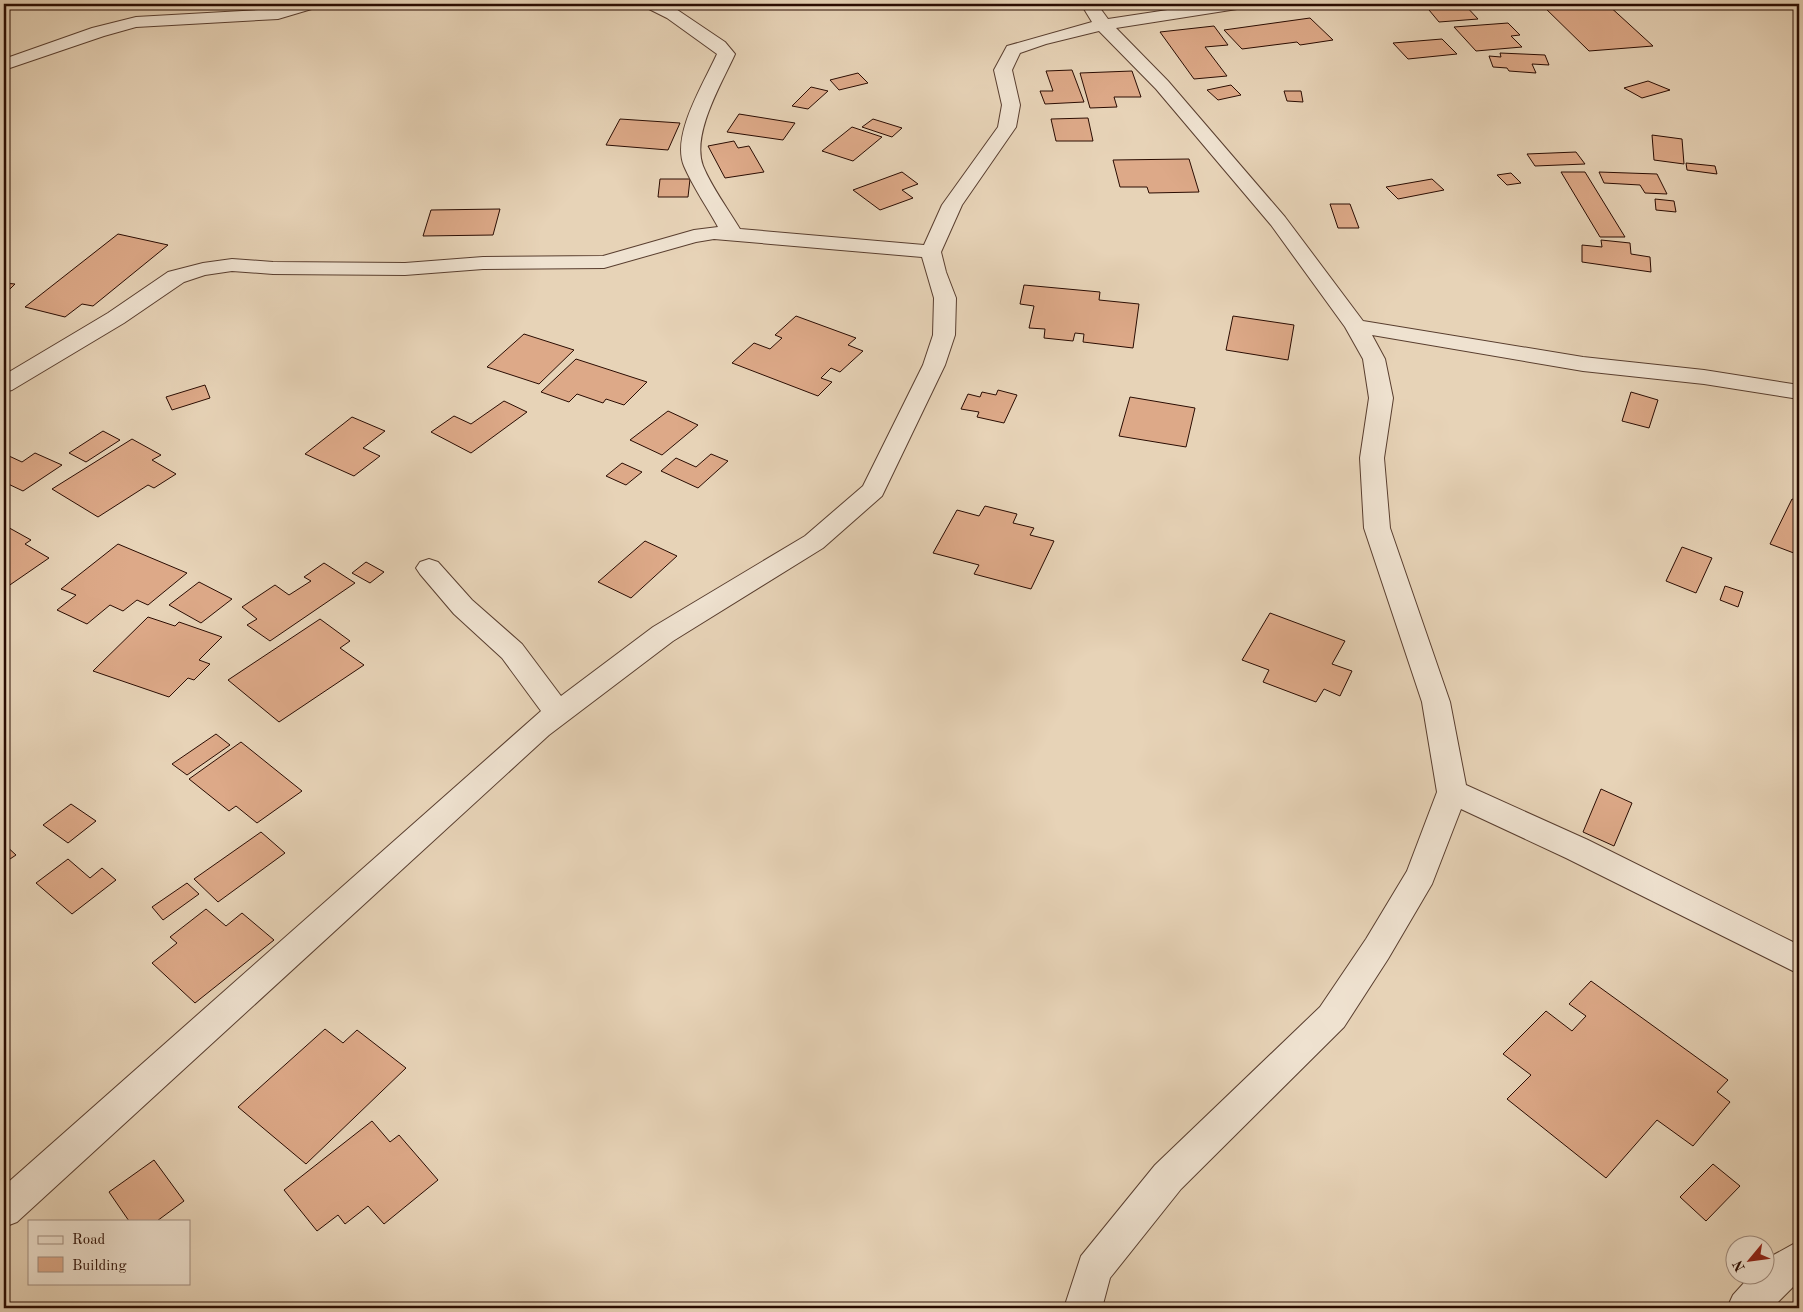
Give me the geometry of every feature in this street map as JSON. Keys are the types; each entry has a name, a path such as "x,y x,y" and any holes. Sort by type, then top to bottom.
{"street":[{"path":"4,65 98,32 136,22 278,14 309,4"},
{"path":"653,4 684,19 701,34 721,46 726,54 701,108 690,141 692,165 732,233"},
{"path":"4,1210 539,727 663,634 814,542 873,490 934,364 944,335 945,298 935,272 931,252 952,205 1007,127 1011,105 1003,70 1013,50 1096,14 1237,4"},
{"path":"1083,1308 1094,1269 1168,1177 1332,1017 1377,949 1421,875 1452,792 1436,702 1377,528 1372,458 1381,398 1374,359 1356,326 1278,221 1162,85 1096,14"},
{"path":"4,385 116,318 176,277 203,268 232,265 273,268 405,269 484,263 568,264 604,262 694,236 732,233 931,252"},
{"path":"1356,326 1583,364 1704,376 1799,392"},
{"path":"430,568 462,607 512,651 558,713"},
{"path":"1452,792 1577,849 1799,960"},
{"path":"1746,1308 1781,1271 1799,1259"}],"building":[{"path":"1424,4 1464,4 1478,19 1439,22"},
{"path":"1541,4 1607,4 1653,46 1589,51"},
{"path":"1310,18 1333,40 1300,45 1297,42 1242,49 1224,30"},
{"path":"1508,23 1520,35 1511,36 1522,47 1476,51 1454,27"},
{"path":"1214,26 1228,45 1205,47 1227,76 1194,79 1160,32"},
{"path":"1442,39 1457,54 1408,59 1393,43"},
{"path":"1500,53 1545,55 1549,65 1532,64 1536,73 1509,71 1507,68 1493,67 1489,56 1501,57"},
{"path":"1072,70 1084,102 1045,104 1040,91 1053,91 1046,71"},
{"path":"1132,71 1141,97 1114,97 1117,107 1090,108 1080,73"},
{"path":"858,73 868,83 839,90 830,80"},
{"path":"1648,81 1670,90 1642,98 1624,88"},
{"path":"1231,85 1241,95 1218,100 1207,90"},
{"path":"811,87 828,91 808,109 792,106"},
{"path":"1284,91 1301,91 1303,102 1287,101"},
{"path":"739,114 795,123 783,140 727,132"},
{"path":"1088,118 1093,141 1056,141 1051,119"},
{"path":"620,119 680,123 668,150 606,145"},
{"path":"873,119 902,128 892,137 862,127"},
{"path":"852,127 882,137 853,161 822,151"},
{"path":"1652,135 1682,139 1684,164 1654,160"},
{"path":"734,141 738,148 749,146 764,172 725,178 708,146"},
{"path":"1576,152 1585,164 1535,166 1527,154"},
{"path":"1189,159 1199,192 1149,193 1147,187 1120,187 1113,160"},
{"path":"1686,163 1715,166 1717,174 1687,170"},
{"path":"902,172 918,184 902,190 913,198 880,210 853,190"},
{"path":"1561,172 1585,172 1625,237 1600,237"},
{"path":"1599,172 1657,174 1667,194 1645,193 1640,185 1604,183"},
{"path":"1511,173 1521,183 1507,185 1497,175"},
{"path":"660,179 690,179 688,197 658,197"},
{"path":"1432,179 1444,190 1398,199 1386,187"},
{"path":"1655,199 1674,201 1676,212 1656,210"},
{"path":"1330,204 1350,204 1359,228 1338,228"},
{"path":"500,209 493,235 423,236 431,210"},
{"path":"118,234 168,245 93,306 82,304 65,317 25,307"},
{"path":"1601,240 1630,243 1631,254 1650,257 1651,272 1582,262 1582,245 1602,247"},
{"path":"4,283 15,284 4,295"},
{"path":"1024,285 1100,292 1099,300 1139,304 1133,348 1083,342 1084,334 1075,333 1073,341 1044,338 1045,329 1029,328 1034,306 1020,304"},
{"path":"796,316 856,338 848,345 863,351 840,372 831,368 821,378 832,382 818,396 732,363 754,343 770,349 782,338 775,335"},
{"path":"1233,316 1294,325 1288,360 1226,350"},
{"path":"524,334 574,350 539,384 487,367"},
{"path":"576,359 647,382 624,405 606,399 603,403 577,394 569,402 541,392"},
{"path":"205,385 210,398 172,410 166,397"},
{"path":"998,390 1017,395 1004,423 977,417 979,412 961,409 968,394 980,397 982,392 996,395"},
{"path":"1631,392 1658,400 1649,428 1622,421"},
{"path":"1130,397 1195,408 1186,447 1119,436"},
{"path":"504,401 527,412 471,453 431,432 454,416 471,424"},
{"path":"668,411 698,425 662,455 630,440"},
{"path":"352,417 385,431 363,448 380,456 354,476 305,454"},
{"path":"103,431 120,440 86,462 69,453"},
{"path":"132,439 161,455 152,460 176,474 154,488 148,485 98,517 52,489"},
{"path":"35,453 62,465 23,491 4,482 4,459 9,456 22,462"},
{"path":"711,454 728,461 698,488 661,471 676,458 696,467"},
{"path":"622,463 642,472 626,485 606,476"},
{"path":"1792,499 1799,501 1799,555 1770,544"},
{"path":"985,506 1017,514 1013,523 1034,528 1030,535 1054,541 1031,589 974,574 979,565 933,553 957,510 979,516"},
{"path":"4,525 31,540 25,544 49,558 4,589"},
{"path":"645,541 677,556 631,598 598,582"},
{"path":"118,544 187,573 148,605 137,600 123,611 110,605 87,624 57,610 76,595 61,589"},
{"path":"1682,547 1712,558 1696,593 1666,581"},
{"path":"366,562 384,572 370,583 352,573"},
{"path":"324,563 355,583 270,641 247,625 257,619 242,607 275,585 289,595 311,581 304,577"},
{"path":"199,582 232,599 201,623 169,605"},
{"path":"1725,586 1743,592 1738,607 1720,600"},
{"path":"1270,613 1345,641 1332,664 1352,671 1340,696 1324,689 1316,702 1263,682 1269,670 1242,660"},
{"path":"148,617 175,626 179,622 222,637 199,660 210,664 194,680 188,678 169,697 93,671"},
{"path":"320,619 350,641 340,648 364,665 279,722 228,680"},
{"path":"216,734 230,745 187,775 172,764"},
{"path":"241,742 302,791 257,823 236,806 229,811 189,779"},
{"path":"1601,789 1632,803 1614,846 1583,832"},
{"path":"71,804 96,821 68,843 43,825"},
{"path":"261,832 285,853 218,902 194,879"},
{"path":"4,844 16,855 4,863"},
{"path":"68,859 90,878 102,868 116,880 72,914 36,883"},
{"path":"187,883 199,894 163,920 152,907"},
{"path":"206,909 226,926 242,913 274,940 195,1003 152,963 177,943 170,937"},
{"path":"1591,981 1728,1080 1717,1092 1730,1102 1693,1146 1657,1120 1606,1178 1507,1099 1531,1075 1503,1054 1546,1011 1572,1031 1586,1016 1569,1004"},
{"path":"325,1029 343,1043 357,1030 406,1068 306,1164 238,1107"},
{"path":"372,1121 390,1142 399,1135 438,1180 384,1224 368,1206 345,1224 338,1215 317,1231 284,1190"},
{"path":"154,1160 184,1201 158,1220 128,1220 109,1192"},
{"path":"1713,1164 1740,1186 1706,1221 1680,1197"}]}
